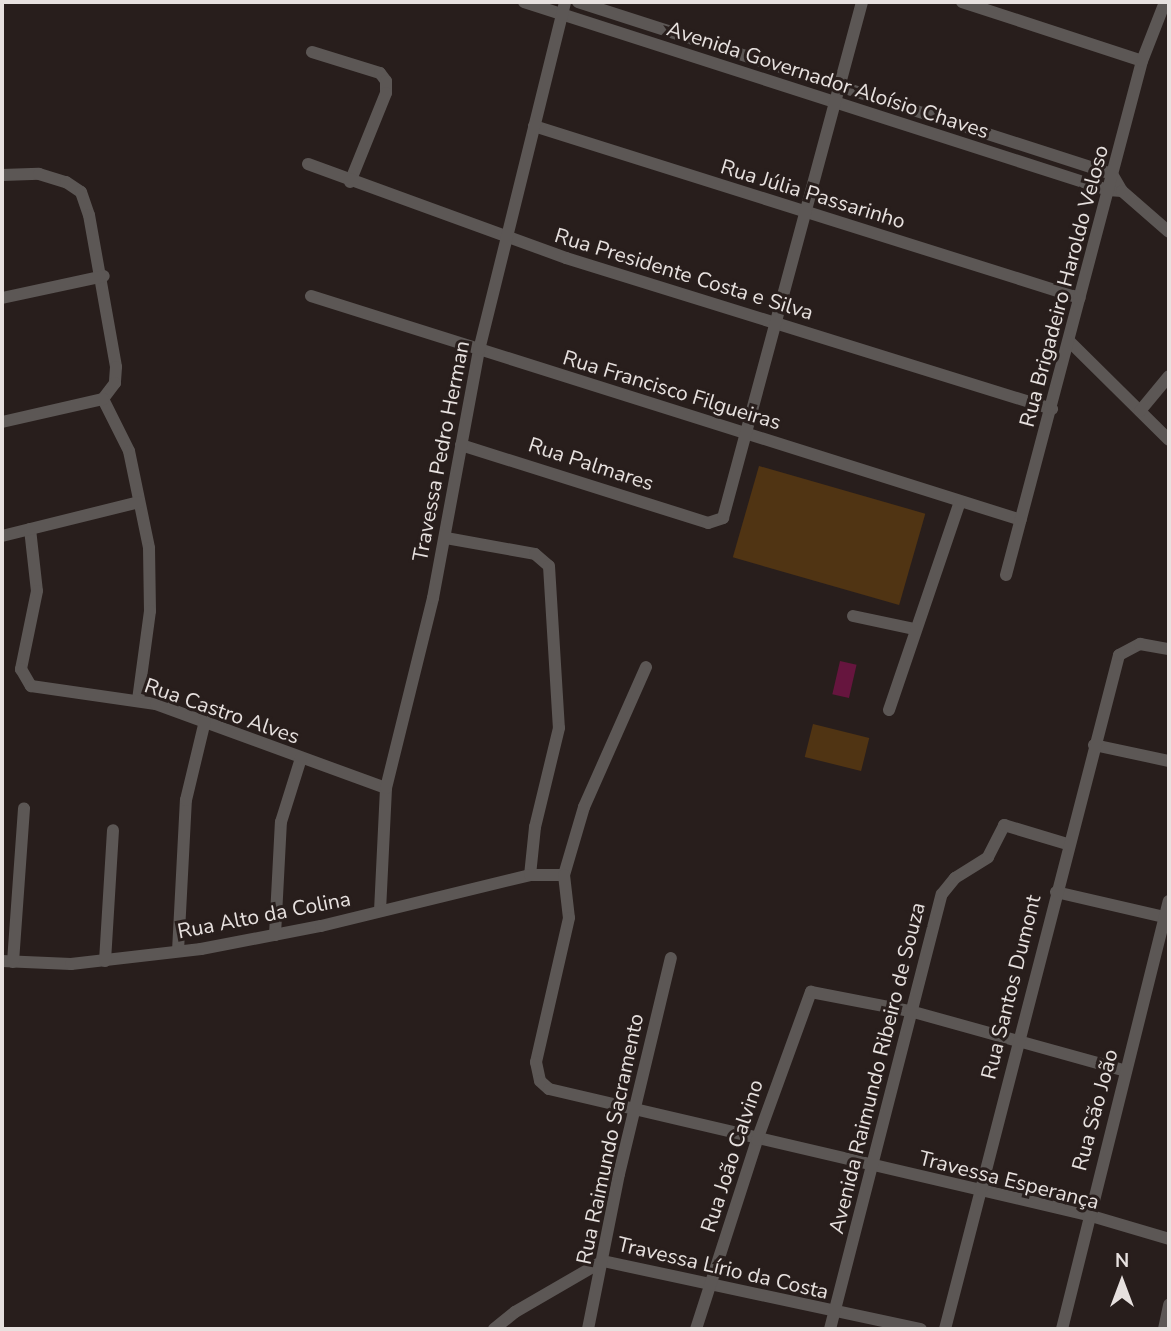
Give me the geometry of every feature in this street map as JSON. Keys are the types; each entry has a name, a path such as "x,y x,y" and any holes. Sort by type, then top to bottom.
{"street":[{"name":"Avenida Governador Aloísio Chaves","path":"524,2 563,8 834,102 1108,190 1122,191"},
{"name":"Avenida Governador Aloísio Chaves","path":"578,2 1112,174"},
{"path":"748,434 862,2"},
{"path":"962,2 1142,61"},
{"name":"Travessa Pedro Herman","path":"380,911 387,788 446,538 479,350 563,8"},
{"name":"Rua Brigadeiro Haroldo Veloso","path":"1006,575 1070,342 1142,61 1164,8"},
{"path":"312,52 380,73 386,81 386,93 350,182"},
{"name":"Rua Júlia Passarinho","path":"534,126 1080,298"},
{"name":"Rua Presidente Costa e Silva","path":"308,164 506,239 1052,409"},
{"path":"2,175 39,174 80,192 104,276 116,368 115,383 103,399 2,422"},
{"path":"1112,174 1122,191 1169,232"},
{"path":"2,298 104,276"},
{"name":"Rua Francisco Filgueiras","path":"311,296 1021,520"},
{"path":"1070,342 1169,440"},
{"path":"1140,411 1169,376"},
{"path":"103,399 130,451 147,532 151,592 138,700"},
{"name":"Rua Palmares","path":"461,444 708,523 716,523 725,515 748,434"},
{"path":"2,536 139,502"},
{"path":"889,710 914,629 960,502"},
{"name":"Rua Castro Alves","path":"30,529 37,591 22,658 22,675 37,688 138,700 205,721 387,788"},
{"path":"446,538 535,554 549,566 559,728 535,827 530,876"},
{"path":"853,616 914,629"},
{"name":"Rua Santos Dumont","path":"945,1329 1067,844 1119,655 1140,644 1169,649"},
{"path":"564,875 584,807 646,667"},
{"path":"178,951 186,800 205,721"},
{"path":"1094,744 1169,761"},
{"path":"275,935 281,822 301,758"},
{"path":"7,962 24,808"},
{"name":"Avenida Raimundo Ribeiro de Souza","path":"830,1329 942,894 955,878 991,854 1002,825 1014,824 1067,844"},
{"path":"105,961 113,830"},
{"name":"Rua Alto da Colina","path":"7,962 105,961 178,951 275,935 530,876 564,875"},
{"name":"Travessa Esperança","path":"564,875 569,918 536,1066 543,1086 757,1140 1088,1215 1169,1239"},
{"path":"1056,892 1167,918"},
{"name":"Rua São João","path":"1062,1329 1088,1215 1167,918 1169,901"},
{"name":"Rua Raimundo Sacramento","path":"588,1329 635,1109 671,958"},
{"name":"Rua João Calvino","path":"696,1329 807,996 815,991 910,1011"},
{"path":"910,1011 1125,1071"},
{"name":"Travessa Lírio da Costa","path":"494,1329 515,1312 603,1261 834,1313 921,1329"},
{"path":"1164,1329 1169,1305"}],"shaded area":[{"path":"759,466 925,514 899,605 733,557"},
{"path":"840,661 857,665 849,698 832,694"},
{"path":"813,724 869,738 861,771 805,757"}]}
